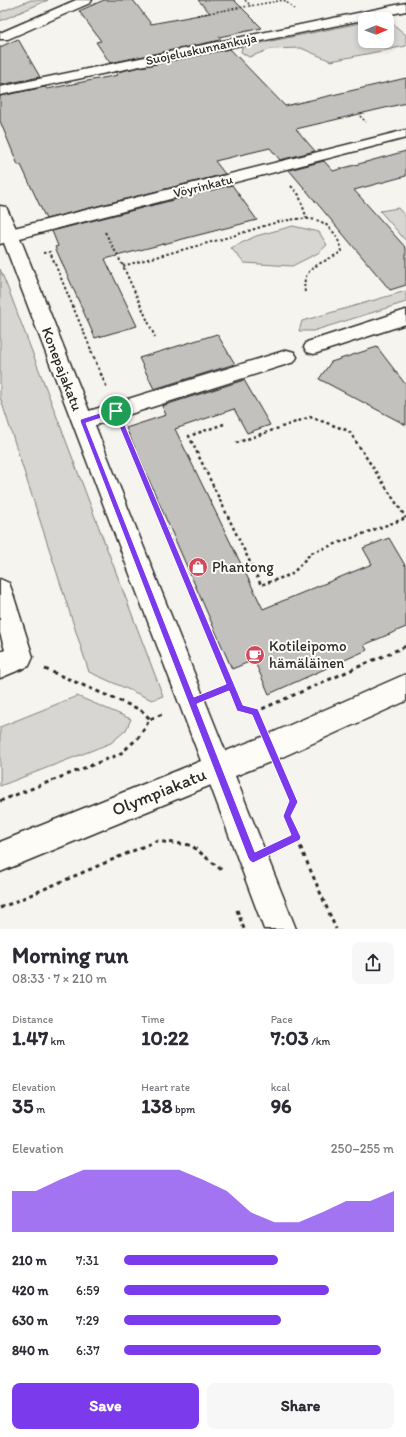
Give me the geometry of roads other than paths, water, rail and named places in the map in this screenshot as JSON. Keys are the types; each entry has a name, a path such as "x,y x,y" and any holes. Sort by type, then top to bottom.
{"main road":[{"path":"4,36 86,0"},
{"name":"Suojeluskunnankuja","path":"0,92 402,6"},
{"name":"Vöyrinkatu","path":"5,237 406,134"},
{"name":"Konepajakatu","path":"0,211 5,237 83,421 280,929"},
{"path":"314,347 406,318"},
{"path":"83,421 287,357"},
{"path":"0,591 10,661"},
{"name":"Olympiakatu","path":"0,857 270,748 406,687"}],"place":[{"name":"Phantong","path":"198,567"},
{"name":"Kotileipomo hämäläinen","path":"255,655"}]}
